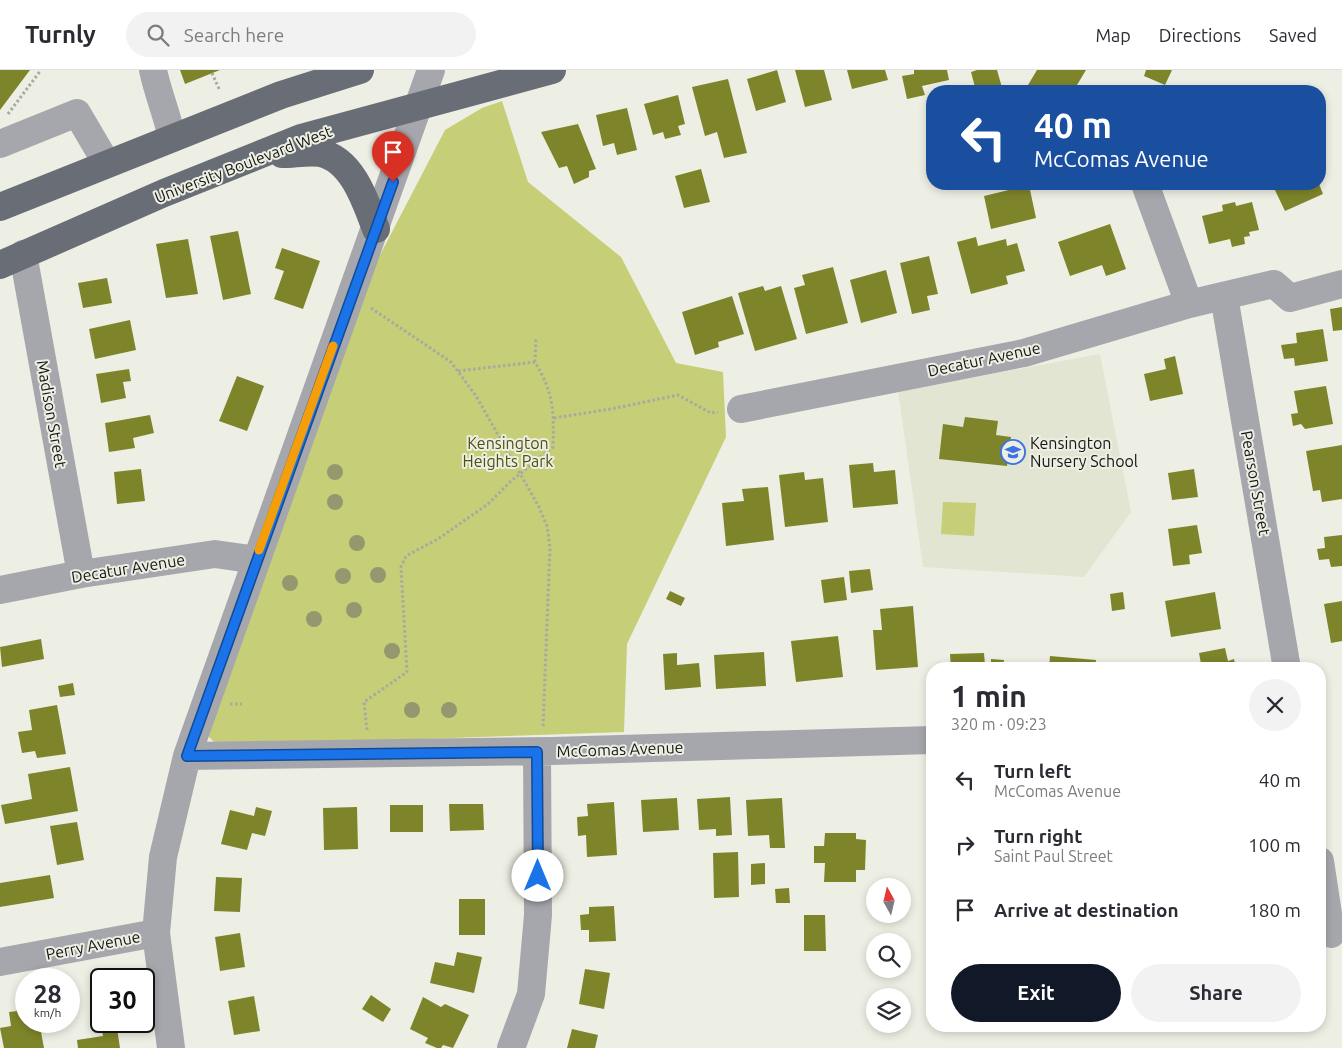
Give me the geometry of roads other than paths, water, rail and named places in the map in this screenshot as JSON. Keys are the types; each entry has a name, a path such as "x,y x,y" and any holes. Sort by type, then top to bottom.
{"main road":[{"path":"0,207 281,95 360,70"},
{"name":"University Boulevard West","path":"11,260 301,138 552,70"},
{"path":"255,157 321,153 338,163 359,184 376,229"}],"street":[{"path":"154,70 158,92 166,110 172,138"},
{"path":"171,1048 156,933 163,857 187,756 431,70"},
{"path":"0,144 77,113 107,164"},
{"path":"1147,190 1189,304"},
{"name":"Madison Street","path":"11,260 80,574"},
{"name":"Decatur Avenue","path":"740,409 1024,353 1189,304 1274,284 1290,298 1342,284"},
{"name":"Pearson Street","path":"1224,296 1286,662"},
{"name":"Decatur Avenue","path":"0,590 80,574 215,554 256,560"},
{"name":"McComas Avenue","path":"187,756 537,752 926,740"},
{"path":"511,1048 531,994 536,935 537,752"},
{"path":"1329,890 1330,934"},
{"name":"Perry Avenue","path":"0,962 156,933"}],"place":[{"name":"Kensington Nursery School","path":"1013,452"}],"park label":[{"name":"Kensington Heights Park","path":"508,452"}]}
